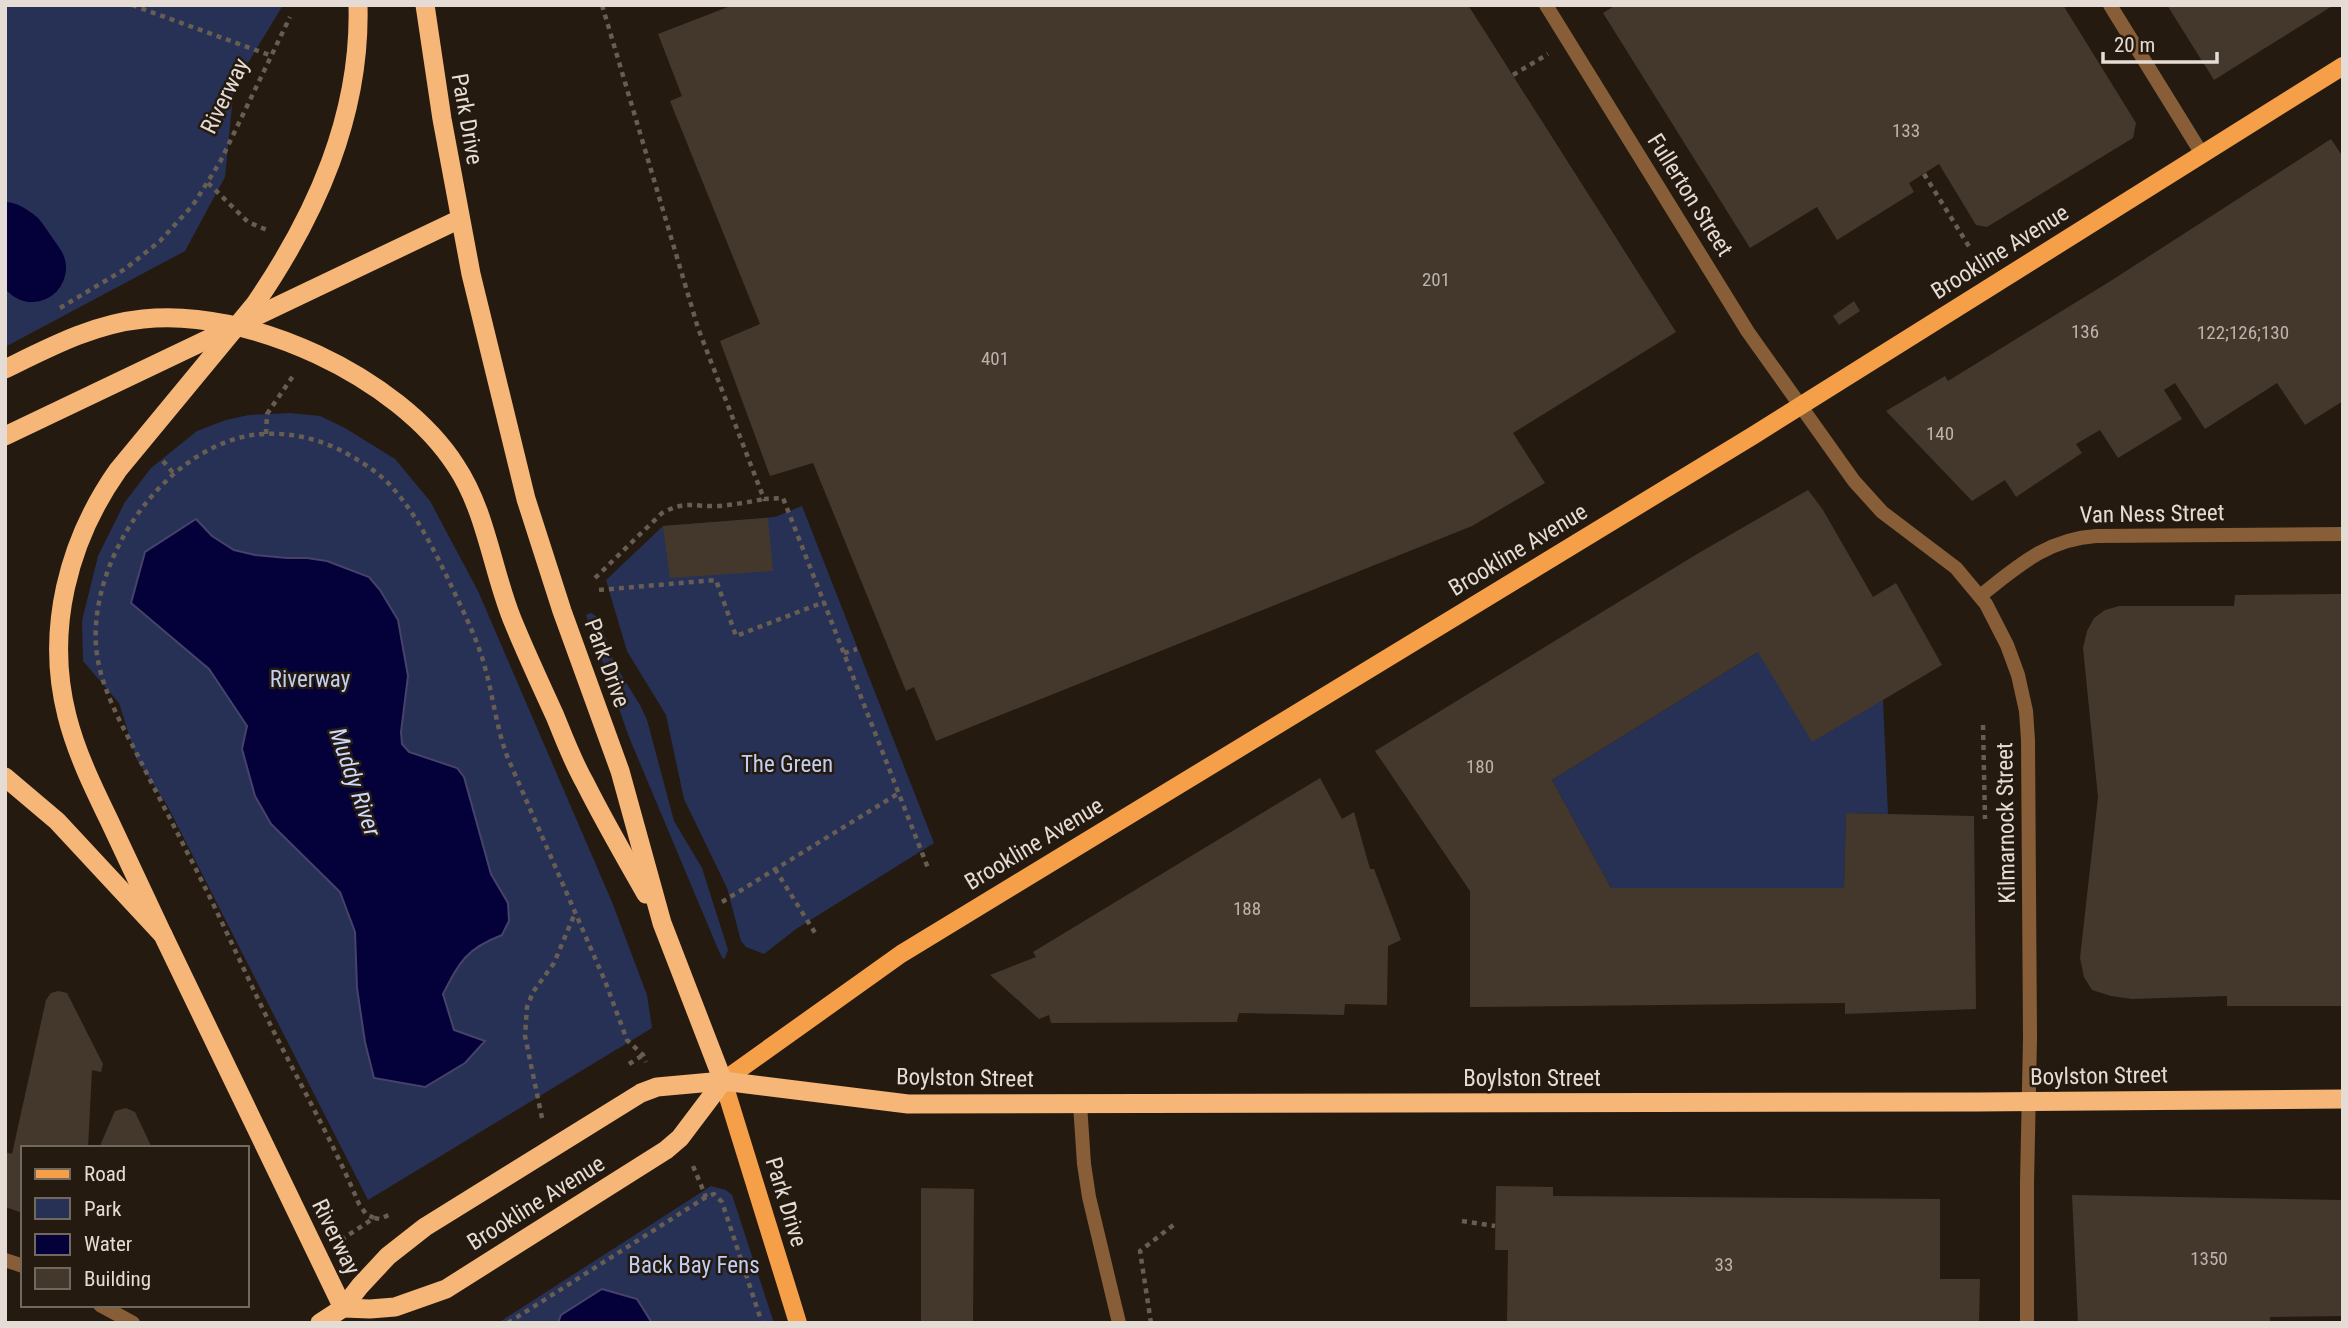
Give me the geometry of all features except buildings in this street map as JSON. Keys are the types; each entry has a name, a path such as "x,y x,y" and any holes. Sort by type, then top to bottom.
{"highway":[{"path":"163,935 99,798 69,725 60,673 60,615 68,572 96,503 124,463 236,327 274,276 319,193 332,162 354,75 358,5"},
{"name":"Park Drive","path":"425,5 435,77 471,274 526,499 562,611 620,771 662,923 723,1081"},
{"path":"5,436 460,219"},
{"path":"5,369 74,336 143,318 167,318 259,332 324,358 370,383 420,423 454,463 472,496 513,621 583,781 662,923"},
{"name":"Riverway","path":"5,777 57,821 163,935 346,1315"},
{"name":"Boylston Street","path":"723,1081 908,1104 2343,1099"},
{"name":"Brookline Avenue","path":"346,1315 373,1271 425,1227 640,1093 657,1087 723,1081"},
{"name":"Brookline Avenue","path":"320,1323 370,1309 395,1307 446,1289 666,1150 680,1138 723,1081"}],"main road":[{"name":"Brookline Avenue","path":"723,1081 901,954 1801,405 2343,66"},
{"name":"Park Drive","path":"723,1081 798,1323"}],"street":[{"name":"Fullerton Street","path":"1546,5 1748,332 1801,405"},
{"path":"2110,5 2202,154"},
{"name":"Kilmarnock Street","path":"1801,405 1854,481 1876,506 1941,554 1980,596 2000,629 2023,693 2028,725 2027,1323"},
{"name":"Van Ness Street","path":"1980,596 2036,554 2072,538 2343,534"},
{"path":"1080,1104 1086,1175 1119,1323"},
{"path":"104,1307 133,1323"}],"path":[{"path":"132,5 272,56"},
{"path":"602,5 698,328 764,499"},
{"name":"Riverway","path":"74,301 125,269 178,224 208,183 290,17"},
{"path":"1513,75 1569,41"},
{"path":"1924,174 1970,248"},
{"path":"208,183 248,222"},
{"path":"266,434 267,414"},
{"path":"161,459 174,475 201,455 240,438 266,434 304,437 333,446 362,463 385,480 403,500 425,534 466,615 485,666 502,743 627,1040 643,1055 646,1063"},
{"name":"Riverway","path":"174,475 125,533 107,571 96,611 97,652 116,712 129,739 190,857 359,1205 366,1214 374,1218 355,1231"},
{"path":"595,578 662,513 670,509 688,503 720,506 783,498 928,868"},
{"path":"599,590 716,580 736,636 824,602"},
{"path":"844,653 857,649"},
{"name":"Kilmarnock Street","path":"1983,725 1985,818"},
{"path":"722,902 899,793"},
{"path":"775,869 817,936"},
{"path":"542,1118 525,1036 527,1007 533,992 554,963 575,913"},
{"path":"508,1323 705,1194 716,1195 722,1202 762,1323"},
{"path":"1462,1221 1495,1226"},
{"path":"1150,1323 1140,1251 1176,1223"}],"green space":[{"path":"5,5 283,5 234,86 225,177 185,251 5,347"},
{"name":"Riverway","path":"290,413 320,416 395,459 430,501 478,591 612,902 647,995 652,1028 368,1200 167,805 137,760 119,703 83,661 82,621 98,556 125,502 151,468 197,431 249,415"},
{"name":"The Green","path":"802,506 934,843 796,929 764,954 746,947 741,941 727,888 684,799 666,715 627,651 606,580 663,526 775,517"},
{"path":"591,613 599,618 614,663 647,720 674,821 702,868 728,950 723,959 629,737 586,615"},
{"path":"1758,652 1883,700 1888,814 1846,813 1844,888 1611,888 1552,780"},
{"name":"Back Bay Fens","path":"711,1186 726,1190 732,1195 774,1323 498,1323"}],"water":[{"path":"5,212 25,241 18,277 5,285"},
{"path":"196,519 212,536 234,550 255,555 327,561 369,577 398,620 408,676 402,744 409,752 457,768 464,777 491,874 508,903 509,921 502,935 480,945 465,957 443,994 454,1030 485,1041 465,1063 425,1087 374,1078 365,1042 357,988 355,932 340,892 271,824 255,796 242,749 247,726 209,669 131,603 145,552"},
{"path":"602,1289 637,1299 652,1323 558,1323 561,1315"}],"waterway":[{"name":"Muddy River","path":"5,236 14,242 32,268"}]}
